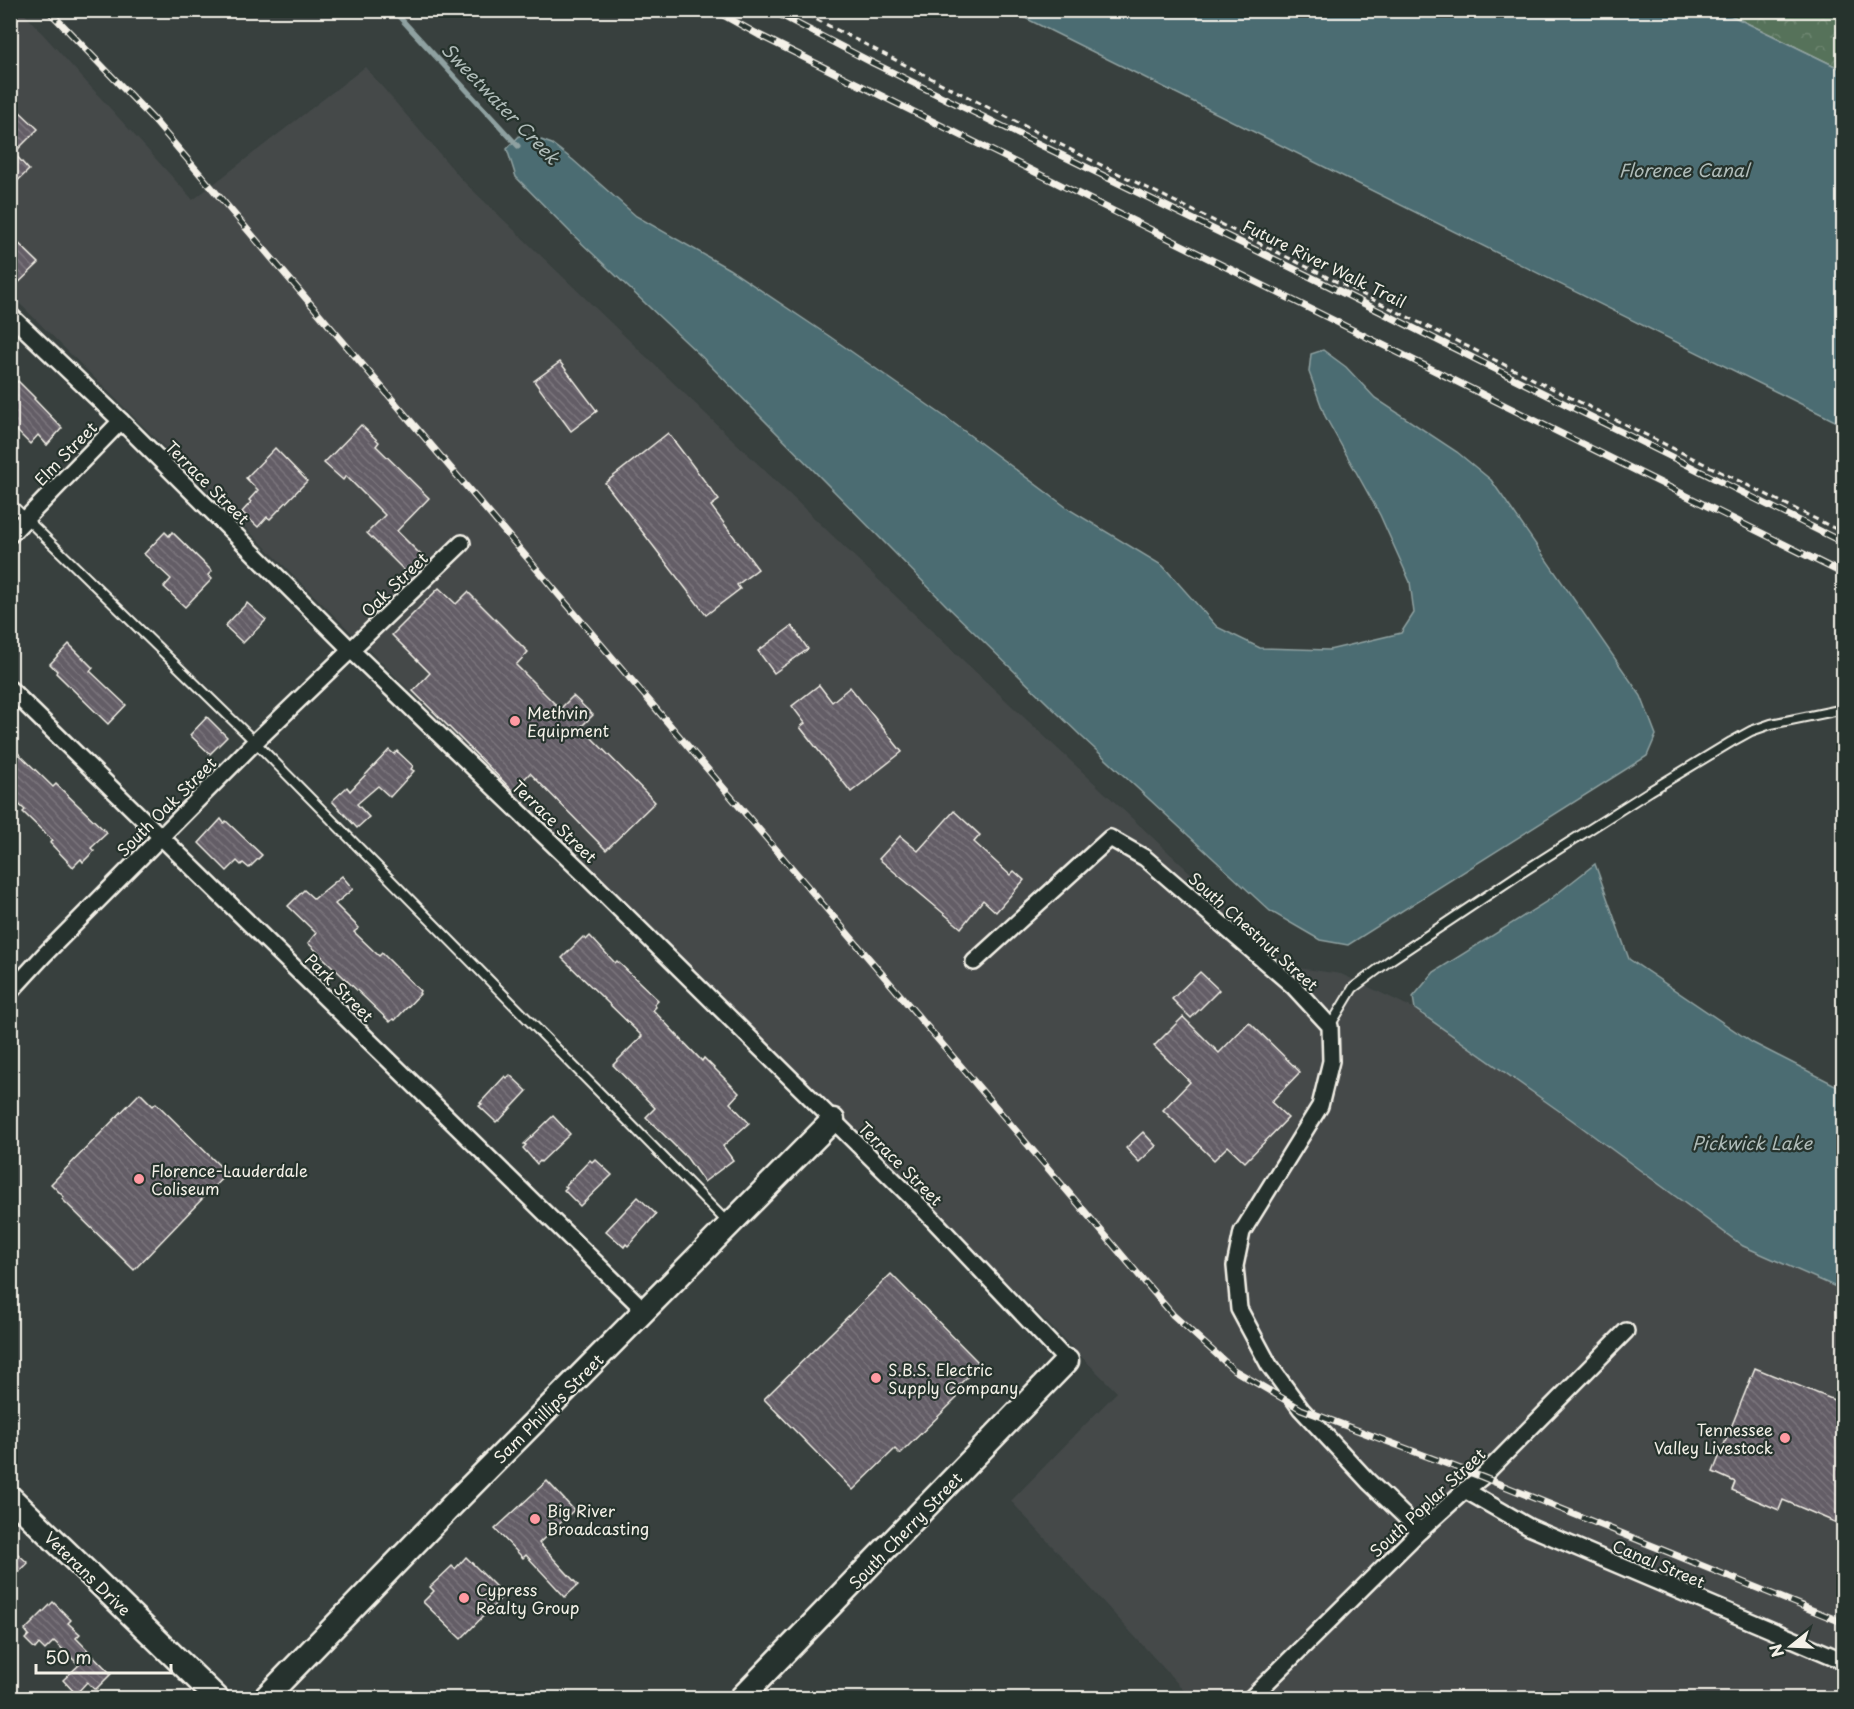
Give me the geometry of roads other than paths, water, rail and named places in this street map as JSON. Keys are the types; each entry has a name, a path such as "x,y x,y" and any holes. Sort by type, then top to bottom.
{"street":[{"name":"Terrace Street","path":"10,315 121,421 351,650 581,871 833,1120 922,1209 1067,1361"},
{"name":"Elm Street","path":"10,535 121,421"},
{"name":"Oak Street","path":"351,650 462,543"},
{"name":"South Oak Street","path":"10,992 160,837 351,650"},
{"name":"Park Street","path":"10,689 645,1311"},
{"name":"South Chestnut Street","path":"974,962 1110,838 1145,858 1292,985 1330,1026"},
{"path":"1330,1026 1331,1060 1320,1106 1242,1232 1235,1266 1239,1309 1269,1365 1301,1409 1420,1531"},
{"name":"Sam Phillips Street","path":"265,1698 459,1498 833,1120"},
{"name":"South Poplar Street","path":"1251,1698 1420,1531 1482,1477 1626,1331"},
{"name":"South Cherry Street","path":"741,1698 1067,1361"},
{"name":"Canal Street","path":"1465,1490 1529,1527 1844,1661"},
{"name":"Veterans Drive","path":"10,1497 217,1698"}],"lane":[{"path":"10,503 255,742 729,1224"},
{"path":"1330,1026 1353,988 1389,961 1650,790 1751,731 1772,724 1844,709"}],"water":[{"name":"Florence Canal","path":"1011,11 1722,11 1843,70 1843,425"},
{"path":"522,133 552,144 636,216 729,269 948,419 1070,510 1163,566 1217,627 1260,648 1329,650 1401,633 1414,613 1410,582 1380,515 1325,416 1309,372 1311,354 1323,350 1346,367 1375,398 1457,452 1491,480 1641,696 1656,735 1647,756 1348,945 1320,940 1270,911 1082,737 947,606 702,357 573,235 516,177 507,149"},
{"name":"Pickwick Lake","path":"1595,864 1629,959 1753,1043 1843,1089 1843,1290 1743,1246 1572,1120 1415,1009 1413,997 1434,972 1549,900"}],"waterway":[{"name":"Sweetwater Creek","path":"393,10 518,146"}],"railway":[{"path":"48,10 153,119 1173,1315 1234,1370 1301,1409 1482,1477 1844,1623"},
{"path":"714,10 759,35 1844,574"},
{"path":"771,10 871,62 1325,284 1844,543"}],"place":[{"name":"Methvin Equipment","path":"515,721"},
{"name":"Florence-Lauderdale Coliseum","path":"139,1179"},
{"name":"S.B.S. Electric Supply Company","path":"876,1378"},
{"name":"Tennessee Valley Livestock","path":"1785,1438"},
{"name":"Big River Broadcasting","path":"535,1519"},
{"name":"Cypress Realty Group","path":"464,1598"}]}
